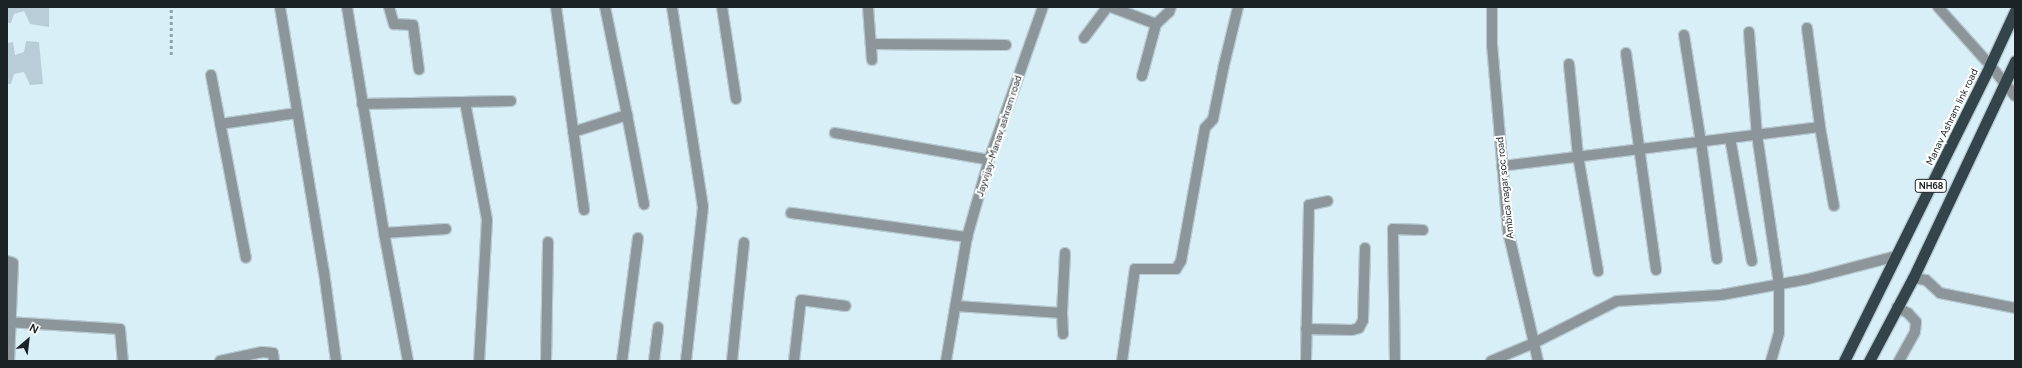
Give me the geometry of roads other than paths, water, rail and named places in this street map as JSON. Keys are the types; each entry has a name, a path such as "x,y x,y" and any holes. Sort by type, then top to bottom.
{"highway":[{"name":"Manav Ashram link road","path":"1844,361 1990,65 2015,11"},
{"path":"1869,361 1913,278 2015,61"}],"street":[{"path":"280,7 298,113 336,361"},
{"path":"347,7 384,233 408,361"},
{"path":"389,7 394,24 413,25 419,70"},
{"path":"556,7 584,210"},
{"path":"605,7 644,204"},
{"path":"672,7 703,207 686,361"},
{"path":"722,7 736,99"},
{"path":"868,7 872,60"},
{"name":"Jayvijay-Manav ashram road","path":"946,361 967,238 989,160 1043,7"},
{"path":"1084,38 1107,7"},
{"path":"1112,7 1156,24"},
{"path":"1142,76 1156,24 1169,12 1171,7"},
{"path":"1122,361 1135,269 1176,270 1181,262 1205,128 1213,119 1224,64 1238,7"},
{"name":"Ambica nagar soc road","path":"1492,7 1492,46 1508,231 1538,361"},
{"path":"1938,7 1990,65 2015,96"},
{"path":"1808,28 1820,127 1834,206"},
{"path":"1749,32 1757,135 1779,284 1779,333 1771,361"},
{"path":"1684,35 1702,142 1717,259"},
{"path":"871,44 1006,45"},
{"path":"1626,53 1656,270"},
{"path":"1569,64 1578,156 1598,271"},
{"path":"211,75 246,258"},
{"path":"362,104 511,101"},
{"path":"465,102 487,220 480,361"},
{"path":"220,124 298,113"},
{"path":"573,132 627,115"},
{"path":"1502,166 1820,127"},
{"path":"835,133 989,160"},
{"path":"1730,138 1752,261"},
{"path":"1306,361 1309,205 1328,202"},
{"path":"791,213 967,238"},
{"path":"384,233 446,229"},
{"path":"1395,361 1393,229 1423,230"},
{"path":"622,361 638,238"},
{"path":"546,361 548,242"},
{"path":"732,361 744,244"},
{"path":"1306,329 1352,330 1359,328 1363,320 1365,248"},
{"path":"1063,334 1062,313 1065,253"},
{"path":"1491,361 1534,343 1617,301 1721,295 1808,279 1896,256"},
{"path":"7,261 13,263 8,322 9,361"},
{"path":"1913,278 1926,280 1940,292 2015,308"},
{"path":"794,361 801,300 846,306"},
{"path":"956,306 1062,313"},
{"path":"1897,307 1908,313 1916,322 1915,332 1899,361"},
{"path":"8,322 120,329 123,361"},
{"path":"654,361 658,327"},
{"path":"220,361 262,352 273,352 274,361"}]}
